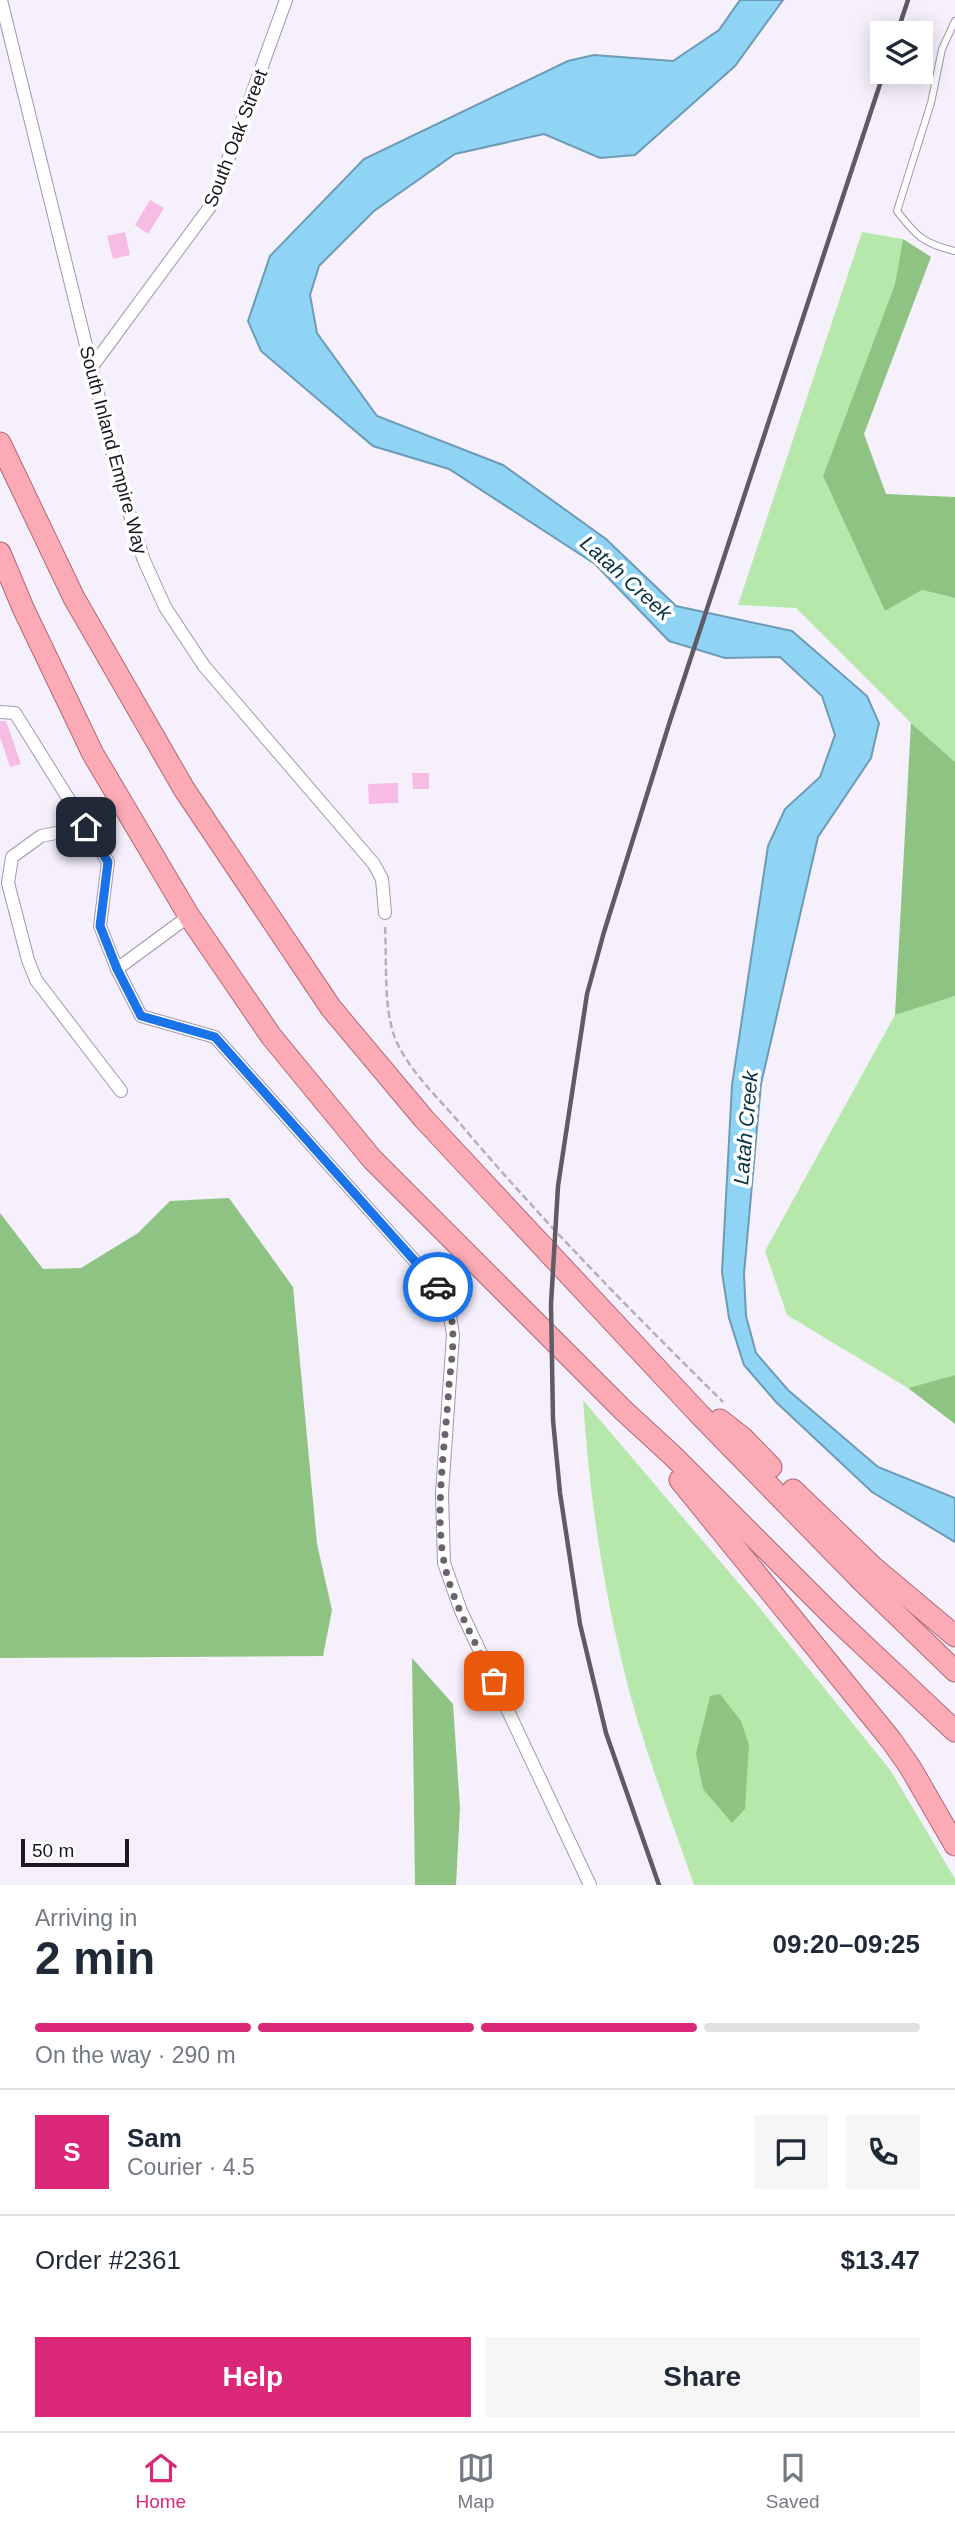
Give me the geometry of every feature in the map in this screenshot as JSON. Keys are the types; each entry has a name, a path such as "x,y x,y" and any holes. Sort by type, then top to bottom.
{"highway":[{"path":"0,443 74,598 184,789 331,1008 424,1119 666,1377 863,1582 955,1671"},
{"path":"0,554 93,754 189,916 271,1037 372,1159 624,1411 955,1731"},
{"path":"666,1377 743,1438 805,1503 873,1567 955,1636"},
{"path":"624,1411 838,1672 955,1830"},
{"path":"910,1767 955,1845"}],"street":[{"name":"South Inland Empire Way","path":"1,0 118,475 143,558 165,607 204,666 374,864 382,879 385,913"},
{"name":"South Oak Street","path":"91,368 212,204 286,0"},
{"path":"0,712 15,713 108,862 100,926 117,969 141,1016 215,1037 447,1297 453,1335 442,1493 444,1563 461,1611 590,1885"},
{"path":"86,827 41,836 12,857 8,883 28,960 36,980 121,1091"},
{"path":"117,969 189,916"}],"lane":[{"path":"955,21 942,49 931,103 897,211 914,234 934,246 955,251"}],"path":[{"path":"385,913 391,1022 396,1040 410,1065 546,1219 723,1401"}],"green space":[{"path":"862,232 903,239 895,284 823,476 885,611 922,590 955,598 955,762 911,723 796,608 738,605"},
{"path":"903,239 931,257 864,434 886,494 955,497 955,598 922,590 885,611 823,476 895,284"},
{"path":"911,723 955,762 955,996 895,1015"},
{"path":"955,996 955,1375 908,1388 787,1315 765,1251 895,1015"},
{"path":"229,1198 293,1287 317,1544 332,1610 323,1656 0,1658 0,1213 43,1269 81,1268 138,1233 170,1201"},
{"path":"955,1375 955,1424 908,1388"},
{"path":"583,1400 759,1607 891,1771 955,1879 955,1885 694,1885 626,1680 601,1561"},
{"path":"412,1658 453,1704 460,1808 456,1885 415,1885"},
{"path":"720,1694 741,1721 749,1745 745,1809 732,1823 703,1789 696,1754 710,1696"}],"water":[{"name":"Latah Creek","path":"740,0 783,0 735,66 635,155 600,158 544,134 455,154 374,211 319,266 310,295 317,333 377,416 503,465 606,539 676,606 792,631 867,696 879,723 871,758 818,837 761,1084 744,1274 746,1316 756,1353 788,1390 878,1467 955,1498 955,1542 872,1492 776,1402 744,1365 729,1318 722,1272 732,1085 768,846 785,809 820,777 835,735 822,696 780,657 725,658 669,641 595,564 449,469 373,446 261,351 248,321 270,256 364,159 568,61 594,55 673,61 719,30"}],"building":[{"path":"150,200 164,208 148,234 135,225"},
{"path":"125,232 130,255 113,259 107,236"},
{"path":"0,721 6,721 21,764 10,767 0,737"},
{"path":"412,773 429,773 429,789 413,789"},
{"path":"398,783 398,803 369,804 368,784"}],"railway":[{"path":"901,21 908,0"},
{"path":"659,1885 606,1733 580,1624 560,1493 553,1420 551,1304 558,1186 587,994 604,932 670,721 880,84"}],"way so far":[{"path":"438,1287 447,1297 453,1335 442,1493 444,1563 461,1611 494,1681"}],"route":[{"path":"86,827 108,862 100,926 117,969 141,1016 215,1037 438,1287"}]}
